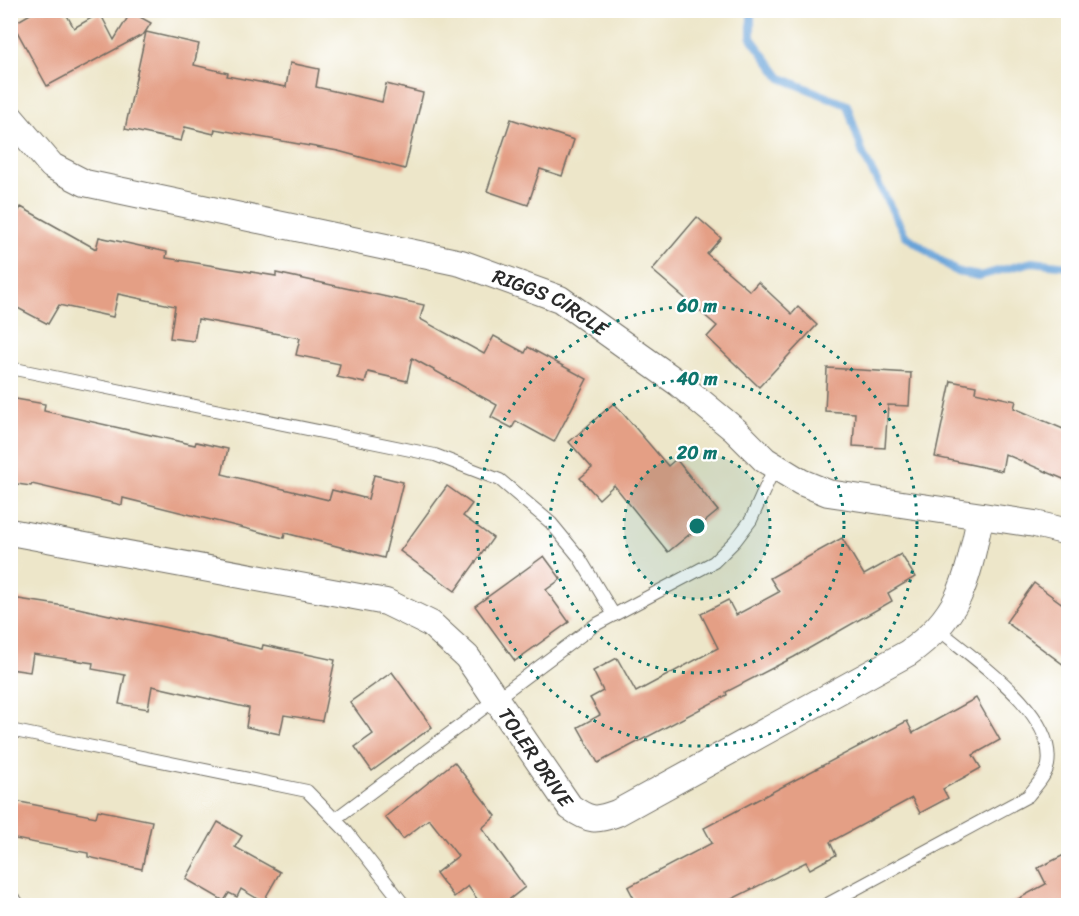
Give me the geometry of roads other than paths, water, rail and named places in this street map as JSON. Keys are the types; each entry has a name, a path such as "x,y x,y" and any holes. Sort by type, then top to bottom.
{"street":[{"name":"RIGGS CIRCLE","path":"10,117 52,166 85,183 461,263 561,300 678,383 776,466 801,482 828,493 980,518 1035,524 1068,532"},
{"name":"TOLER DRIVE","path":"10,532 386,602 431,624 448,637 467,657 570,807 583,816 598,820 617,813 908,653 931,637 950,614 968,578 980,518"}],"lane":[{"path":"10,368 435,455 471,468 500,480 551,523 579,557 614,615"},
{"path":"334,819 497,701 595,625 714,562 735,541 751,520 776,466"},
{"path":"824,906 1028,796 1048,766 1048,748 1040,726 1027,705 938,629"},
{"path":"10,730 307,792 334,819 405,906"}],"waterway":[{"path":"751,10 751,38 781,78 847,105 863,154 905,235 957,272 979,276 1032,262 1068,266"}]}
